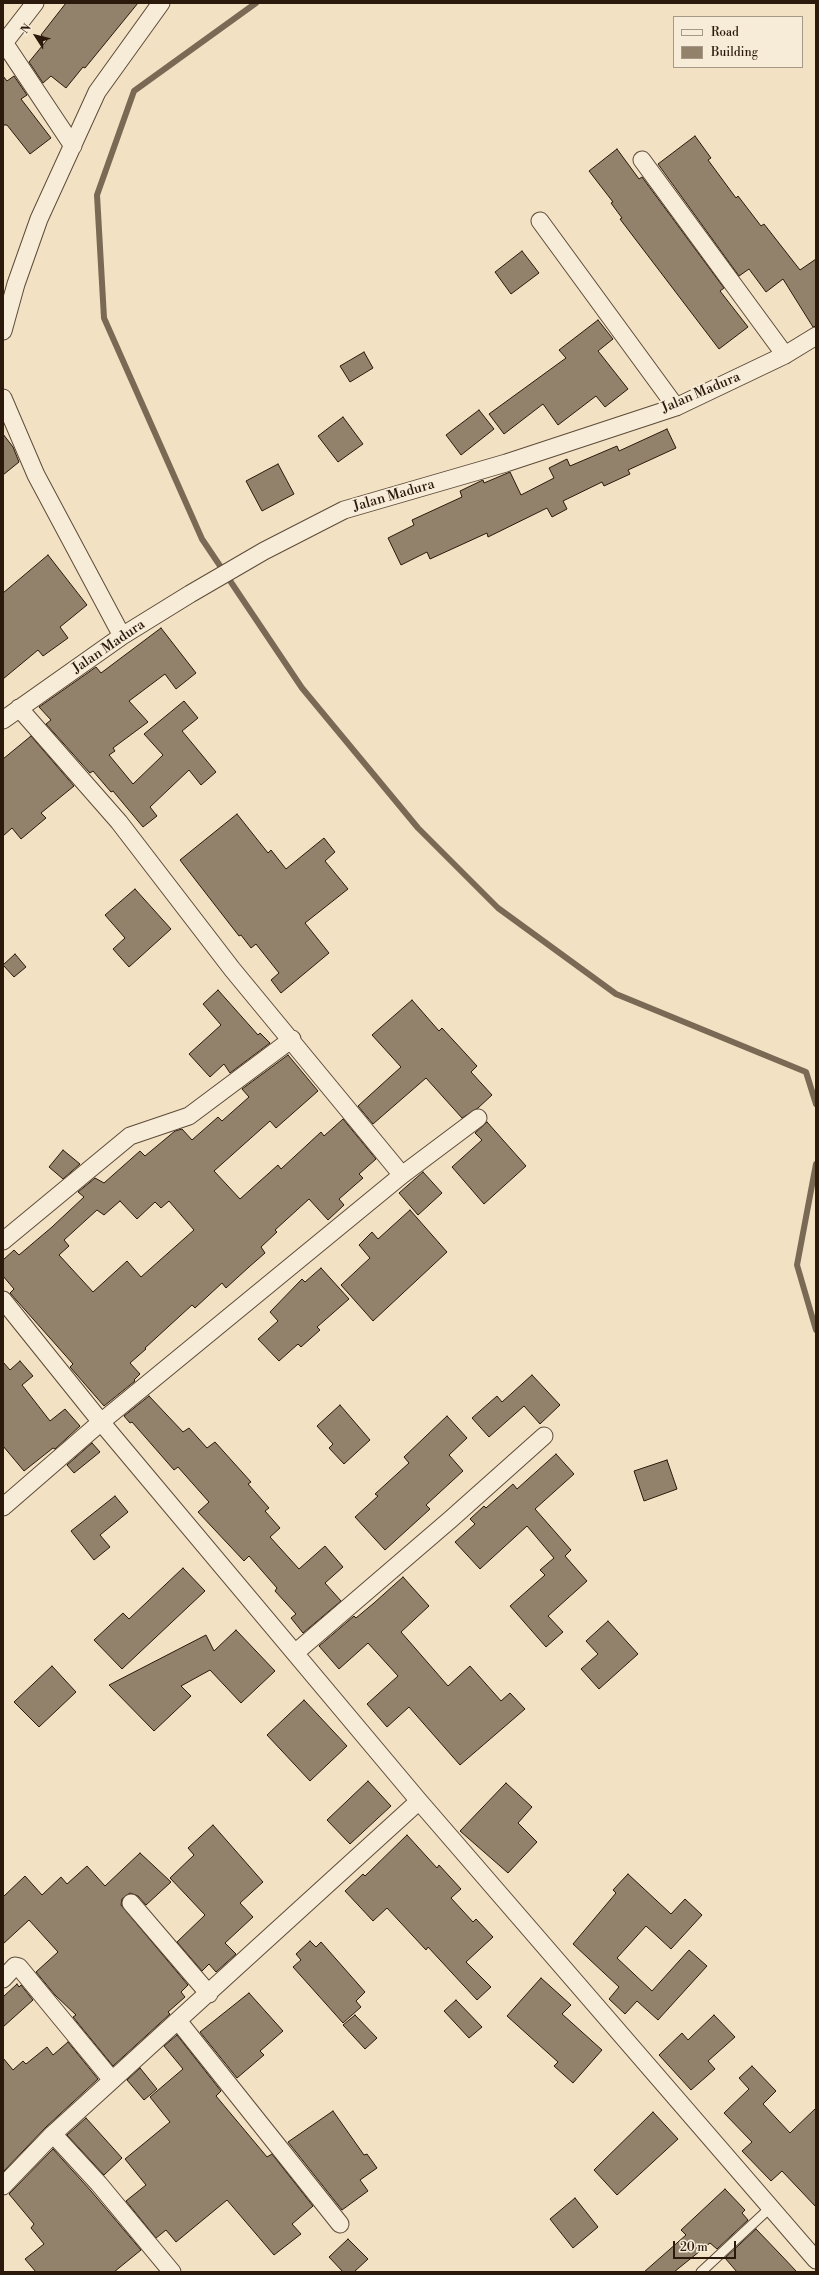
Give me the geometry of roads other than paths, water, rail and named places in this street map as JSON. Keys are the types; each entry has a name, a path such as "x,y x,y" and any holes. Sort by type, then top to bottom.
{"street":[{"path":"35,3 4,42 73,146"},
{"path":"3,330 16,284 39,219 97,92 161,3"},
{"path":"642,160 785,355"},
{"path":"540,221 676,407"},
{"name":"Jalan Madura","path":"3,720 122,636 190,594 264,551 344,510 506,463 676,407 785,355 816,336"},
{"path":"3,398 10,433 36,475 122,636"},
{"path":"20,708 119,822 232,969 402,1175"},
{"path":"3,1241 130,1136 189,1116 292,1040"},
{"path":"3,1507 101,1422 402,1175 478,1118"},
{"path":"3,1300 101,1422 296,1652 419,1801 816,2260"},
{"path":"296,1652 451,1520 544,1436"},
{"path":"3,2186 53,2134 179,2022 419,1801"},
{"path":"131,1903 209,1994"},
{"path":"3,1979 15,1966 19,1967 112,2080"},
{"path":"179,2022 340,2224"},
{"path":"53,2134 99,2184 172,2272"}],"lane":[{"path":"701,2272 771,2208"}],"waterway":[{"path":"256,3 134,91 97,195 104,318 202,539 302,688 418,828 498,908 616,994 806,1072 816,1104"},
{"path":"816,1164 797,1265 816,1330"}]}
